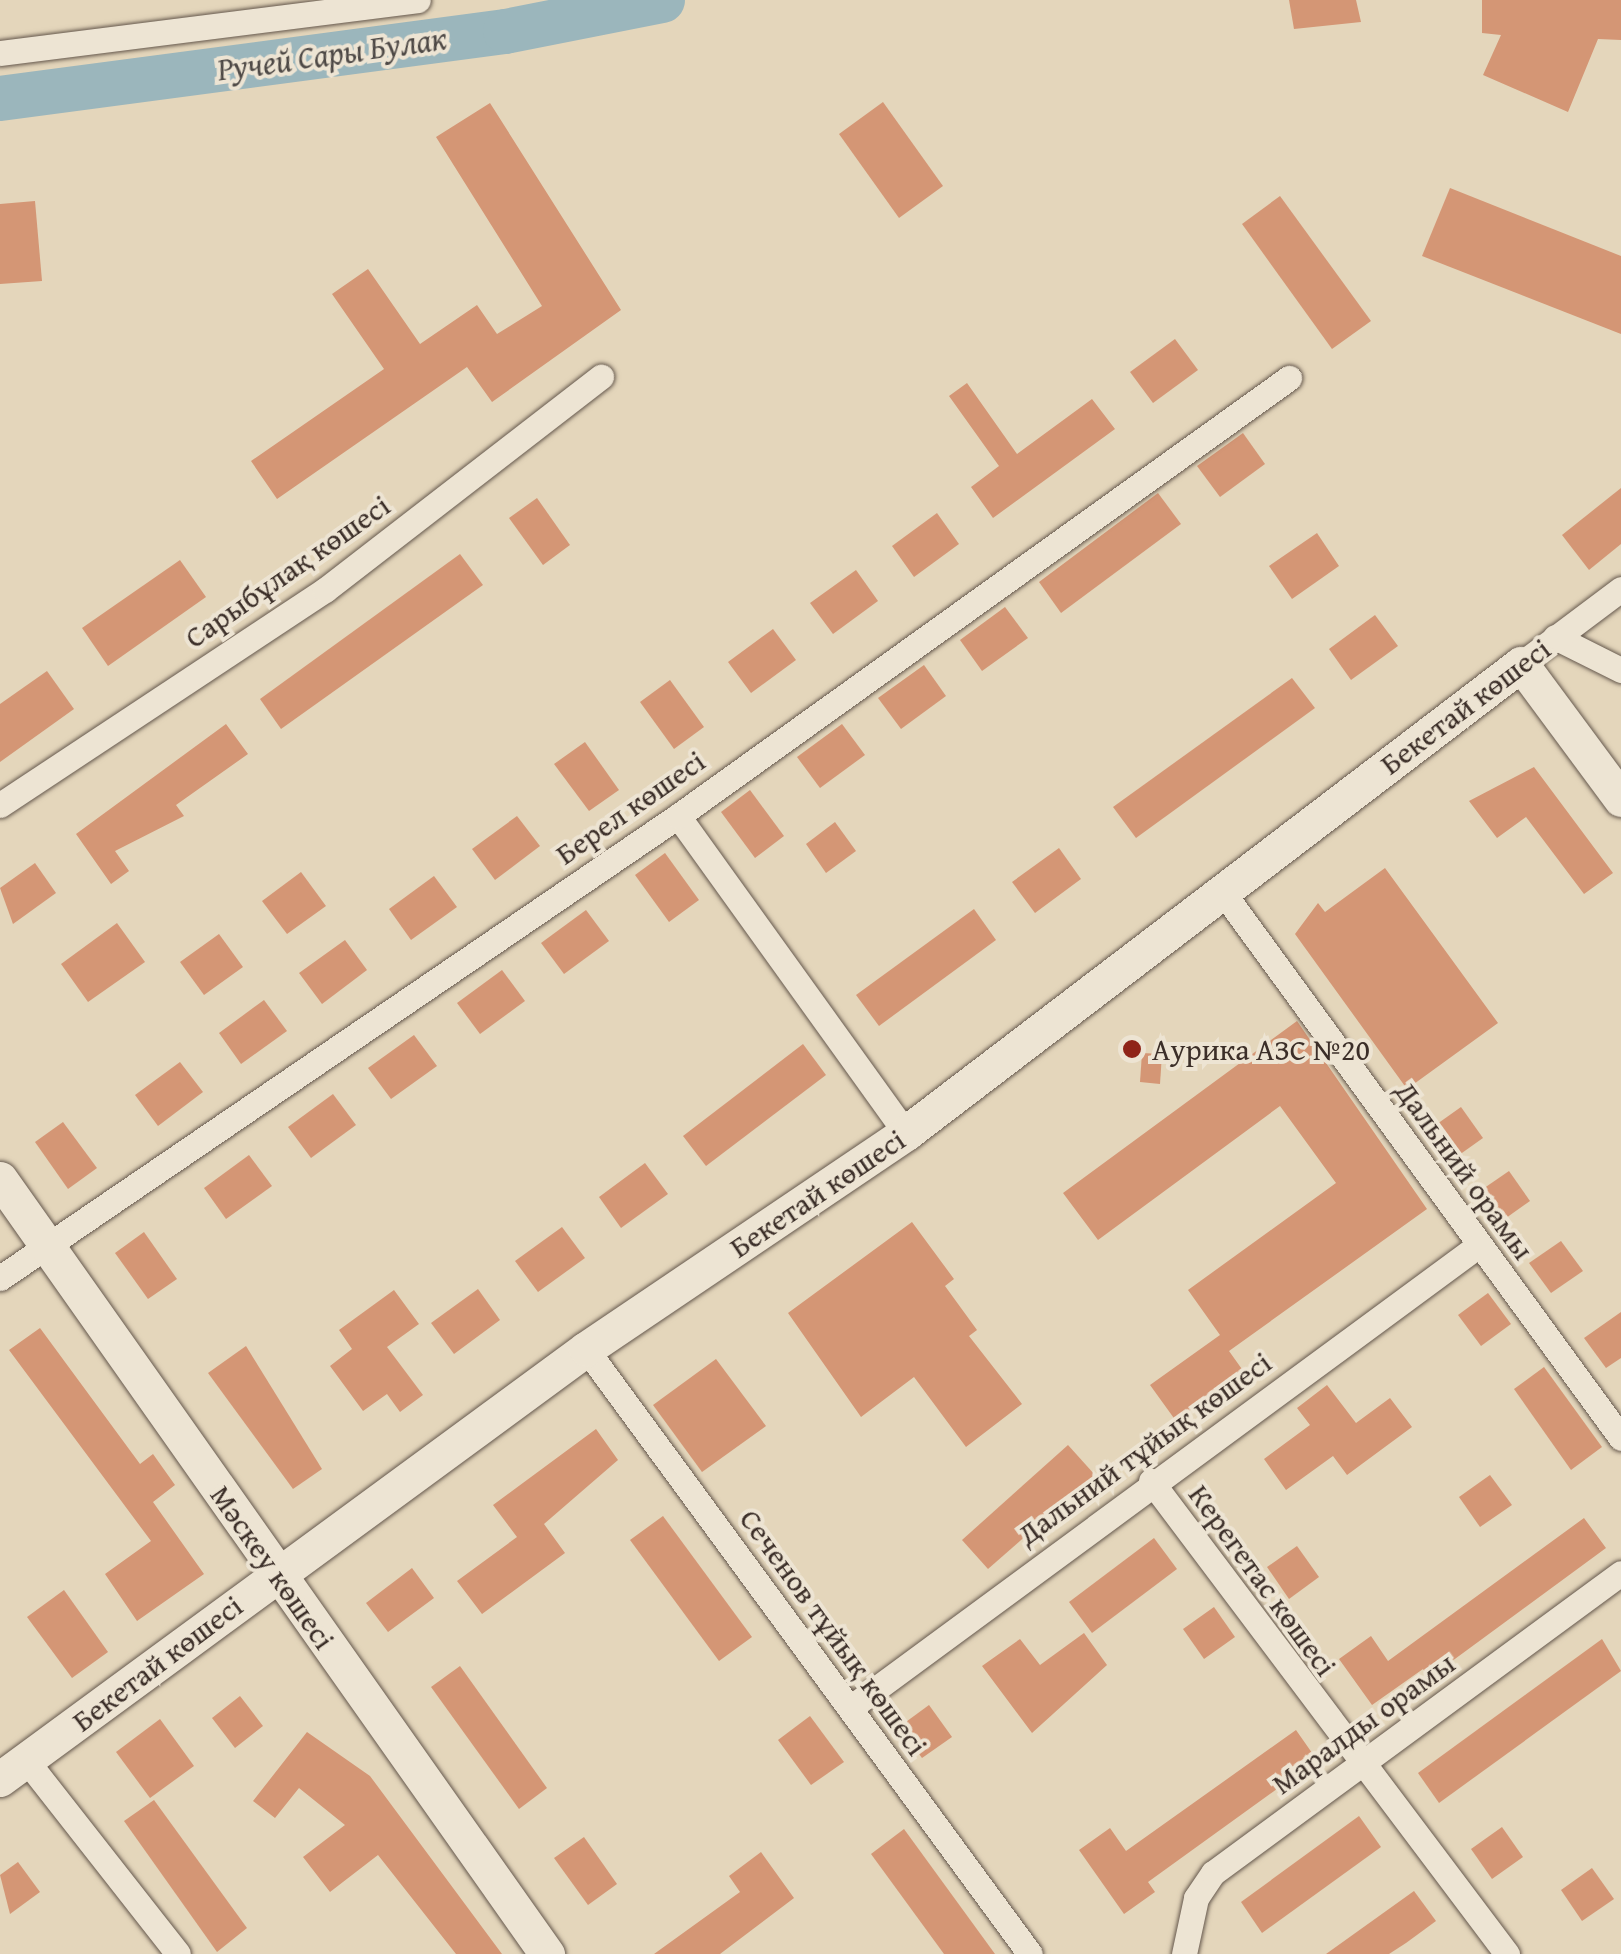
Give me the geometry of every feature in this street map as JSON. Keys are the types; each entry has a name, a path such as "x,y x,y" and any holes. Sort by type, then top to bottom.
{"street":[{"path":"0,53 418,0"},
{"name":"Сарыбұлақ көшесі","path":"0,805 324,590 601,378"},
{"name":"Берел көшесі","path":"0,1278 678,816 1290,378"},
{"name":"Бекетай көшесі","path":"13,1769 586,1349 906,1134 1621,589"},
{"path":"1555,638 1621,670"},
{"path":"1521,664 1621,799"},
{"path":"678,816 906,1134"},
{"name":"Дальний орамы","path":"1222,891 1621,1438"},
{"name":"Мәскеу көшесі","path":"0,1179 547,1954"},
{"name":"Дальний тұйық көшесі","path":"850,1708 1151,1481 1479,1244"},
{"name":"Сеченов тұйық көшесі","path":"586,1349 1030,1954"},
{"name":"Керегетас көшесі","path":"1151,1481 1358,1767 1508,1954"},
{"name":"Маралды орамы","path":"1184,1954 1196,1898 1214,1874 1621,1573"},
{"path":"13,1769 178,1954"}],"building":[{"path":"1289,0 1356,0 1361,22 1294,29"},
{"path":"1482,0 1621,0 1621,40 1598,39 1568,112 1483,75 1501,35 1482,33"},
{"path":"883,102 943,186 899,218 839,134"},
{"path":"490,103 621,310 492,402 467,367 277,499 251,461 384,369 332,294 368,269 420,344 477,305 497,334 542,306 436,137"},
{"path":"1450,188 1621,256 1621,334 1422,256"},
{"path":"1280,196 1371,321 1332,349 1242,224"},
{"path":"35,201 42,281 0,284 0,204"},
{"path":"1175,339 1198,370 1153,403 1130,372"},
{"path":"967,383 1017,454 1092,399 1115,429 993,518 971,487 999,466 949,396"},
{"path":"1243,433 1265,464 1220,497 1197,466"},
{"path":"1621,488 1621,544 1589,570 1562,535"},
{"path":"1158,493 1181,524 1061,613 1039,582"},
{"path":"537,498 570,545 543,565 509,518"},
{"path":"937,513 959,544 914,577 892,546"},
{"path":"1317,533 1339,566 1292,599 1269,566"},
{"path":"460,554 483,585 281,729 260,699"},
{"path":"180,560 206,597 108,666 82,628"},
{"path":"856,570 878,601 833,634 810,603"},
{"path":"1005,607 1028,638 982,671 960,640"},
{"path":"1375,615 1398,646 1351,680 1329,649"},
{"path":"773,629 796,660 751,693 728,662"},
{"path":"924,665 946,696 901,729 878,698"},
{"path":"47,671 74,709 0,762 0,704"},
{"path":"1292,678 1315,708 1136,838 1113,807"},
{"path":"670,680 704,727 674,749 640,702"},
{"path":"226,724 248,754 176,805 184,816 115,851 129,871 111,884 76,834"},
{"path":"842,724 865,755 820,788 797,757"},
{"path":"585,742 619,790 589,811 554,764"},
{"path":"1534,767 1613,873 1584,894 1526,817 1497,838 1469,801"},
{"path":"750,790 784,836 755,858 721,812"},
{"path":"517,816 540,846 495,880 472,849"},
{"path":"835,822 856,851 826,873 806,844"},
{"path":"1059,848 1081,879 1035,913 1012,882"},
{"path":"665,853 699,900 669,922 635,875"},
{"path":"35,863 56,893 13,924 0,888"},
{"path":"1385,868 1498,1023 1407,1089 1295,934 1318,903 1325,912"},
{"path":"301,872 326,906 287,934 262,901"},
{"path":"434,876 457,907 411,940 389,909"},
{"path":"974,909 996,940 879,1026 856,995"},
{"path":"586,910 609,941 564,974 541,943"},
{"path":"117,923 145,962 88,1002 61,964"},
{"path":"219,934 243,967 204,995 180,962"},
{"path":"345,940 367,970 322,1004 299,973"},
{"path":"502,970 525,1001 480,1034 457,1003"},
{"path":"264,1000 287,1031 241,1064 219,1033"},
{"path":"1297,1021 1427,1209 1229,1351 1244,1372 1176,1421 1150,1385 1220,1335 1188,1290 1336,1183 1280,1106 1098,1240 1063,1193"},
{"path":"414,1035 437,1066 391,1099 368,1068"},
{"path":"803,1044 826,1075 706,1166 683,1136"},
{"path":"1142,1053 1162,1054 1160,1084 1140,1082"},
{"path":"180,1062 203,1092 158,1126 135,1095"},
{"path":"333,1094 356,1125 311,1158 288,1127"},
{"path":"1461,1107 1483,1138 1452,1160 1430,1129"},
{"path":"63,1122 97,1168 68,1189 35,1142"},
{"path":"249,1155 272,1186 226,1219 204,1188"},
{"path":"645,1163 668,1194 621,1228 599,1197"},
{"path":"1509,1171 1530,1201 1499,1223 1477,1193"},
{"path":"912,1222 954,1279 945,1286 977,1330 969,1336 1022,1404 966,1447 914,1377 861,1417 788,1313"},
{"path":"562,1227 585,1258 538,1292 515,1261"},
{"path":"144,1232 177,1279 148,1299 115,1253"},
{"path":"1561,1241 1583,1271 1551,1293 1529,1263"},
{"path":"478,1289 500,1320 454,1354 431,1323"},
{"path":"394,1290 419,1324 387,1347 423,1395 400,1412 387,1394 363,1411 330,1366 352,1349 339,1330"},
{"path":"1488,1293 1511,1324 1481,1346 1458,1315"},
{"path":"1621,1312 1621,1358 1606,1368 1584,1338"},
{"path":"40,1328 140,1464 153,1454 175,1485 153,1502 204,1574 137,1621 105,1574 151,1541 9,1350"},
{"path":"246,1346 322,1469 293,1489 208,1373"},
{"path":"716,1359 766,1426 702,1472 653,1405"},
{"path":"1544,1367 1602,1447 1571,1470 1514,1389"},
{"path":"1327,1385 1356,1423 1390,1398 1412,1427 1347,1475 1333,1456 1286,1490 1264,1459 1310,1425 1297,1408"},
{"path":"596,1429 618,1460 544,1524 565,1553 482,1614 457,1581 517,1537 493,1505"},
{"path":"1068,1445 1095,1475 988,1569 962,1540"},
{"path":"1490,1475 1512,1505 1480,1527 1459,1497"},
{"path":"663,1516 752,1637 719,1661 630,1540"},
{"path":"1584,1518 1606,1548 1429,1678 1423,1669 1372,1705 1339,1659 1371,1636 1388,1661"},
{"path":"1154,1538 1177,1569 1092,1633 1069,1602"},
{"path":"1297,1546 1319,1577 1289,1599 1267,1567"},
{"path":"412,1568 434,1598 388,1632 366,1603"},
{"path":"64,1590 108,1652 72,1678 27,1617"},
{"path":"1214,1607 1235,1637 1204,1659 1183,1629"},
{"path":"1084,1633 1107,1665 1032,1733 982,1666 1020,1639 1040,1665"},
{"path":"1602,1639 1621,1671 1439,1803 1418,1773"},
{"path":"460,1666 547,1788 519,1809 431,1687"},
{"path":"240,1696 263,1726 235,1748 212,1718"},
{"path":"929,1705 952,1737 922,1758 899,1727"},
{"path":"810,1716 844,1762 811,1785 778,1740"},
{"path":"160,1719 194,1766 150,1798 116,1752"},
{"path":"1296,1730 1317,1760 1148,1882 1155,1892 1124,1914 1079,1850 1110,1828 1126,1851"},
{"path":"307,1732 370,1776 502,1954 456,1954 378,1855 330,1892 303,1857 345,1825 299,1788 275,1818 253,1801"},
{"path":"154,1800 247,1928 217,1952 124,1821"},
{"path":"1359,1816 1381,1847 1262,1933 1241,1902"},
{"path":"1502,1827 1523,1857 1492,1879 1471,1849"},
{"path":"904,1829 995,1954 944,1954 871,1854"},
{"path":"584,1837 617,1884 588,1905 554,1858"},
{"path":"761,1852 794,1898 720,1954 654,1954 740,1892 729,1876"},
{"path":"18,1862 40,1892 10,1914 0,1875"},
{"path":"1592,1868 1614,1899 1582,1921 1561,1890"},
{"path":"1414,1891 1436,1921 1406,1943 1389,1954 1326,1954"}],"waterway":[{"name":"Ручей Сары Булак","path":"0,98 505,31 662,0"}],"place":[{"name":"Аурика АЗС №20","path":"1132,1049"}]}
